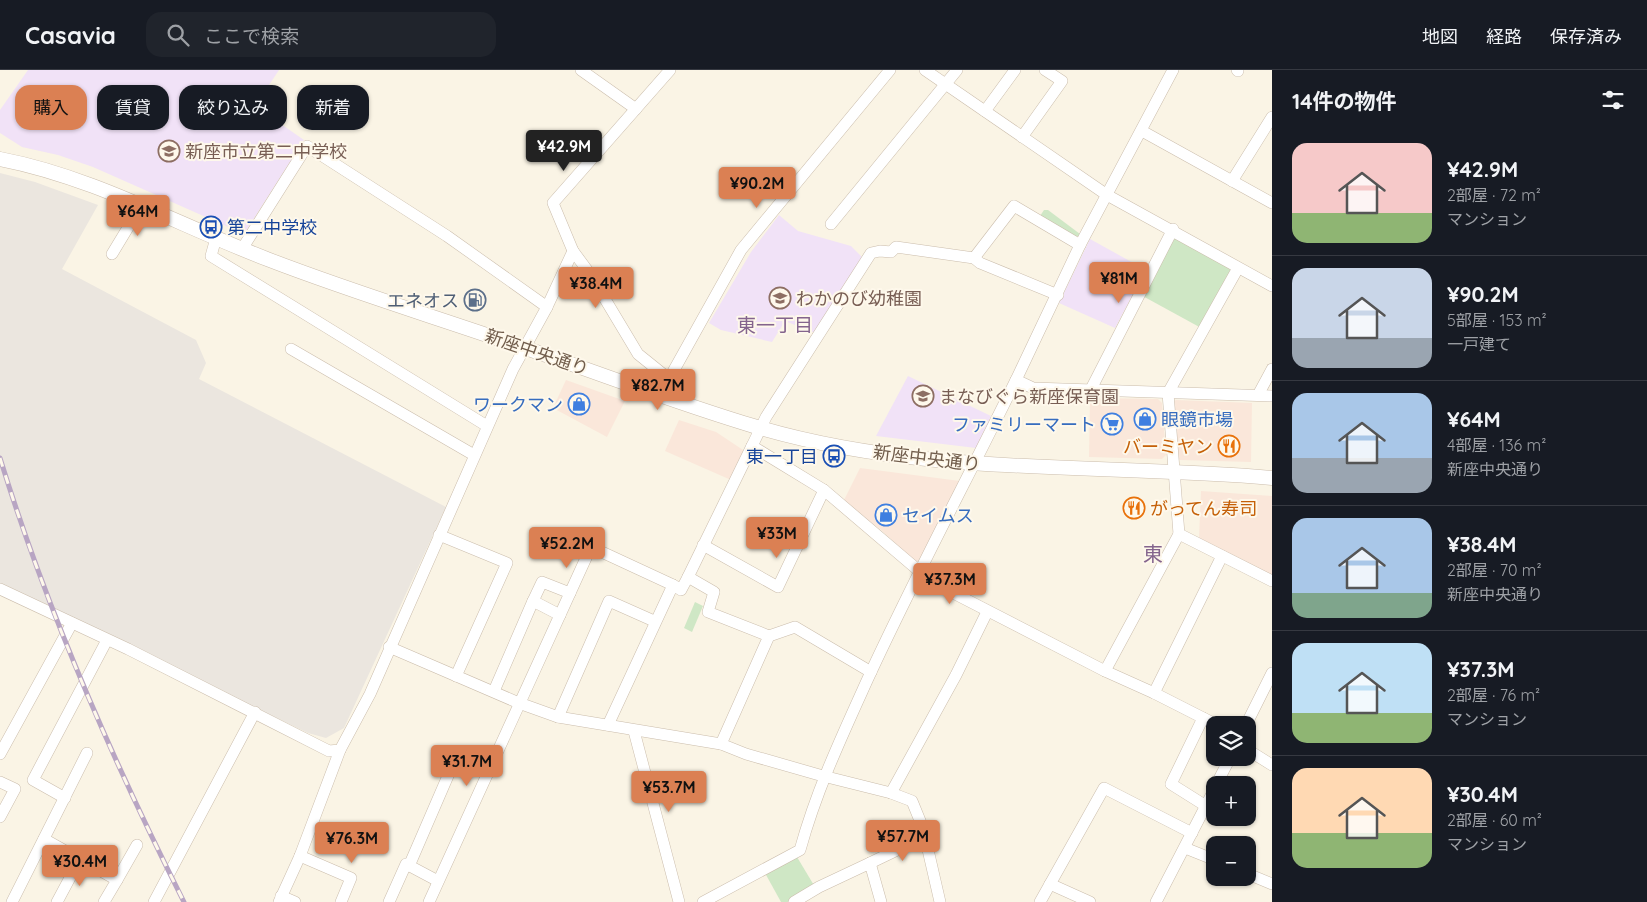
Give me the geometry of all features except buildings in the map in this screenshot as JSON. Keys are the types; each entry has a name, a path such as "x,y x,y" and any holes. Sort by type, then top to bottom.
{"street":[{"path":"581,70 636,109"},
{"path":"666,398 670,379 741,250 890,70"},
{"path":"925,70 1107,195 1174,230 1272,286"},
{"path":"831,224 957,70"},
{"path":"985,111 1015,70"},
{"path":"1022,137 1062,81 1045,70"},
{"path":"667,71 636,109 552,203 573,250 590,274 638,354 670,379"},
{"path":"703,902 800,850 811,808 823,776 918,571 1016,380 1058,295 1080,245 1142,131 1169,71"},
{"path":"1232,181 1271,121"},
{"path":"1142,131 1272,204"},
{"path":"242,249 307,146 447,236 547,307"},
{"name":"新座中央通り","path":"0,159 62,174 242,249 666,398 760,428 860,450 921,460 1272,478"},
{"path":"112,254 141,206"},
{"path":"974,258 1014,206 1080,245"},
{"path":"1090,391 1174,230"},
{"path":"216,238 211,256 487,426"},
{"path":"576,541 681,590 760,428 871,254 880,250 890,252 896,247 974,258 1058,295"},
{"path":"295,902 280,899 300,856 340,750 370,694 512,369 547,307 573,250"},
{"path":"1105,671 1179,534 1168,393 1238,268"},
{"path":"291,349 474,455"},
{"path":"1258,396 1272,369"},
{"path":"1016,380 1033,388 1272,396"},
{"path":"752,446 824,490 932,582 987,612 1206,720"},
{"path":"703,545 778,586 824,490"},
{"path":"1179,534 1272,581"},
{"path":"439,535 507,563 456,676"},
{"path":"429,902 592,547"},
{"path":"1154,693 1222,556"},
{"path":"688,577 714,592 708,612 769,636 795,627 871,672"},
{"path":"494,691 542,582 570,593"},
{"path":"608,725 654,621 673,585"},
{"path":"0,589 255,712 329,751 340,750"},
{"path":"533,601 560,615"},
{"path":"558,717 609,601 654,621"},
{"path":"891,793 956,675 987,612"},
{"path":"0,754 72,623"},
{"path":"721,744 769,636"},
{"path":"65,798 33,780 107,640"},
{"path":"389,647 519,703 558,717 721,744 746,754 891,793 912,801 924,837 940,902"},
{"path":"1250,716 1272,673"},
{"path":"154,902 255,712"},
{"path":"1156,902 1206,806 1170,784 1203,718"},
{"path":"634,731 679,902"},
{"path":"12,902 87,753"},
{"path":"409,866 457,755 489,769"},
{"path":"1256,755 1272,765"},
{"path":"0,782 14,789"},
{"path":"0,817 14,789 24,785 43,786"},
{"path":"1040,902 1104,788 1192,833"},
{"path":"794,902 816,889 924,837"},
{"path":"44,839 117,880"},
{"path":"104,902 137,845"},
{"path":"1185,848 1206,856"},
{"path":"300,856 351,878 341,902"},
{"path":"57,902 80,859"},
{"path":"870,863 881,902"},
{"path":"389,902 406,864 438,881"},
{"path":"1256,877 1272,884"},
{"path":"1050,884 1090,902"}],"shaded area":[{"name":"新座市立第二中学校","path":"28,70 279,70 269,85 179,85 179,130 287,130 287,128 304,140 244,234 93,167 58,155 22,147 0,133 0,110 15,89 15,130 87,130 87,85 18,85"},
{"path":"0,173 35,182 98,205 62,269 196,340 206,363 199,379 446,507 344,728 326,738 308,733 0,584"},
{"name":"わかのび幼稚園","path":"779,215 798,231 851,246 862,257 815,333 785,321 772,342 721,330 709,323 751,252"},
{"path":"1090,239 1146,270 1115,328 1059,303"},
{"name":"まなびぐら新座保育園","path":"908,376 991,416 976,448 876,436"},
{"path":"566,380 625,401 607,437 553,408"},
{"path":"1090,398 1158,399 1162,403 1166,455 1162,459 1089,457"},
{"path":"1176,400 1252,403 1251,462 1180,460 1177,455 1172,403"},
{"path":"679,420 716,432 743,450 744,454 731,480 665,451"},
{"path":"860,468 960,481 920,560 916,562 880,529 843,502"},
{"path":"1201,491 1272,496 1272,577 1199,538"}],"green space":[{"path":"1044,210 1048,210 1080,234 1079,236 1072,236 1040,216"},
{"path":"1173,229 1238,268 1203,329 1139,294"},
{"path":"695,602 703,606 692,632 684,628"},
{"path":"797,857 815,887 788,902 781,902 765,873"}],"railway":[{"path":"0,458 38,572 83,684 131,794 184,902"}],"place":[{"name":"新座市立第二中学校","path":"169,151"},
{"name":"第二中学校","path":"211,227"},
{"name":"わかのび幼稚園","path":"780,298"},
{"name":"エネオス","path":"475,300"},
{"name":"まなびぐら新座保育園","path":"923,396"},
{"name":"ワークマン","path":"579,404"},
{"name":"眼鏡市場","path":"1145,419"},
{"name":"ファミリーマート","path":"1112,424"},
{"name":"バーミヤン","path":"1229,446"},
{"name":"東一丁目","path":"834,456"},
{"name":"がってん寿司","path":"1134,508"},
{"name":"セイムス","path":"886,515"}],"district":[{"name":"東一丁目","path":"775,325"},
{"name":"東","path":"1153,553"}]}
